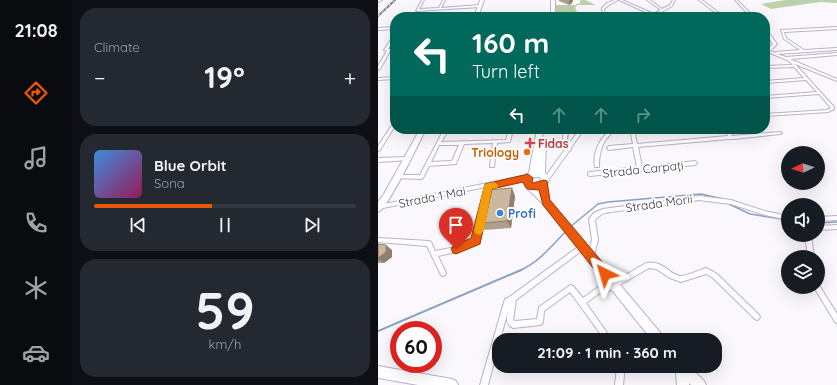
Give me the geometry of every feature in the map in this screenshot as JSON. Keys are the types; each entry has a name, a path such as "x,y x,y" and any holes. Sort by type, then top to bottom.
{"main road":[{"path":"478,12 482,0"},
{"path":"551,12 553,0"},
{"path":"380,204 421,134"},
{"path":"540,134 536,180 546,202 653,333"},
{"path":"543,134 536,180 543,191 546,202"},
{"path":"378,372 452,385"},
{"path":"682,373 683,385"},
{"path":"687,373 700,385"}],"street":[{"path":"423,0 417,10 480,6"},
{"path":"440,8 444,0"},
{"path":"604,12 604,9 608,4 617,0"},
{"path":"620,0 649,12"},
{"path":"648,0 662,10"},
{"path":"660,12 671,5 674,0"},
{"path":"700,0 716,12"},
{"path":"736,0 748,12"},
{"path":"378,29 390,28"},
{"path":"802,51 785,38 782,31 837,28"},
{"path":"770,36 775,43 770,48"},
{"path":"378,69 389,51 386,50 390,43"},
{"path":"770,52 837,48"},
{"path":"775,53 822,75 837,80"},
{"path":"788,58 837,54"},
{"path":"770,116 828,111 833,108 788,58"},
{"path":"770,67 795,66"},
{"path":"378,79 390,78"},
{"path":"770,82 807,79"},
{"path":"770,98 820,93"},
{"path":"378,150 390,131"},
{"path":"609,148 780,133"},
{"path":"397,177 421,177 444,134"},
{"path":"438,144 508,141 510,134"},
{"path":"565,134 564,143 568,149"},
{"path":"536,180 553,172 578,134"},
{"path":"597,166 596,156 608,134"},
{"path":"633,134 640,170"},
{"path":"729,134 731,138"},
{"path":"492,166 495,142"},
{"path":"428,164 454,163 462,143"},
{"path":"378,160 406,159"},
{"name":"Strada Carpați","path":"590,174 640,170 695,163"},
{"name":"Strada 1 Mai","path":"380,204 509,182 536,180"},
{"path":"487,194 488,186"},
{"name":"Strada Morii","path":"591,257 595,240 592,219 596,215 603,212 694,198 705,198 727,202 781,216"},
{"path":"434,254 456,249 476,241 485,201"},
{"path":"825,219 837,218"},
{"path":"825,226 837,227"},
{"path":"378,240 426,242 429,244 443,273"},
{"path":"484,385 509,301 582,247"},
{"path":"582,302 603,287 609,288 648,265 654,264 668,274 681,279 706,272 715,276 757,317"},
{"path":"509,301 510,321 513,325 540,322 541,309 571,288 604,333"},
{"path":"821,294 837,320"},
{"path":"619,385 620,373"}],"green space":[{"path":"580,0 585,0 596,5 578,5 575,7 577,12 556,12 556,5 575,5 580,3"},
{"path":"785,0 837,0 837,3 820,2 771,9 761,4"}],"building":[{"path":"512,188 507,221 481,223 487,190"},
{"path":"378,244 386,245 386,252 378,258"}],"waterway":[{"path":"570,227 598,204 608,202 701,194 723,199"},
{"path":"729,204 750,214 781,219"},
{"path":"825,223 837,222"},
{"path":"520,270 539,259 566,231"},
{"path":"378,331 520,270"}],"railway":[{"path":"378,16 395,0"}],"slow traffic":[{"path":"479,230 488,186 494,185"}],"place":[{"name":"Fidas","path":"530,143"},
{"name":"Triology","path":"527,152"},
{"name":"Profi","path":"500,213"}],"route":[{"path":"456,249 476,241 488,186 528,178 527,182 530,186 536,187 544,184 543,191 546,202 605,274"}]}
